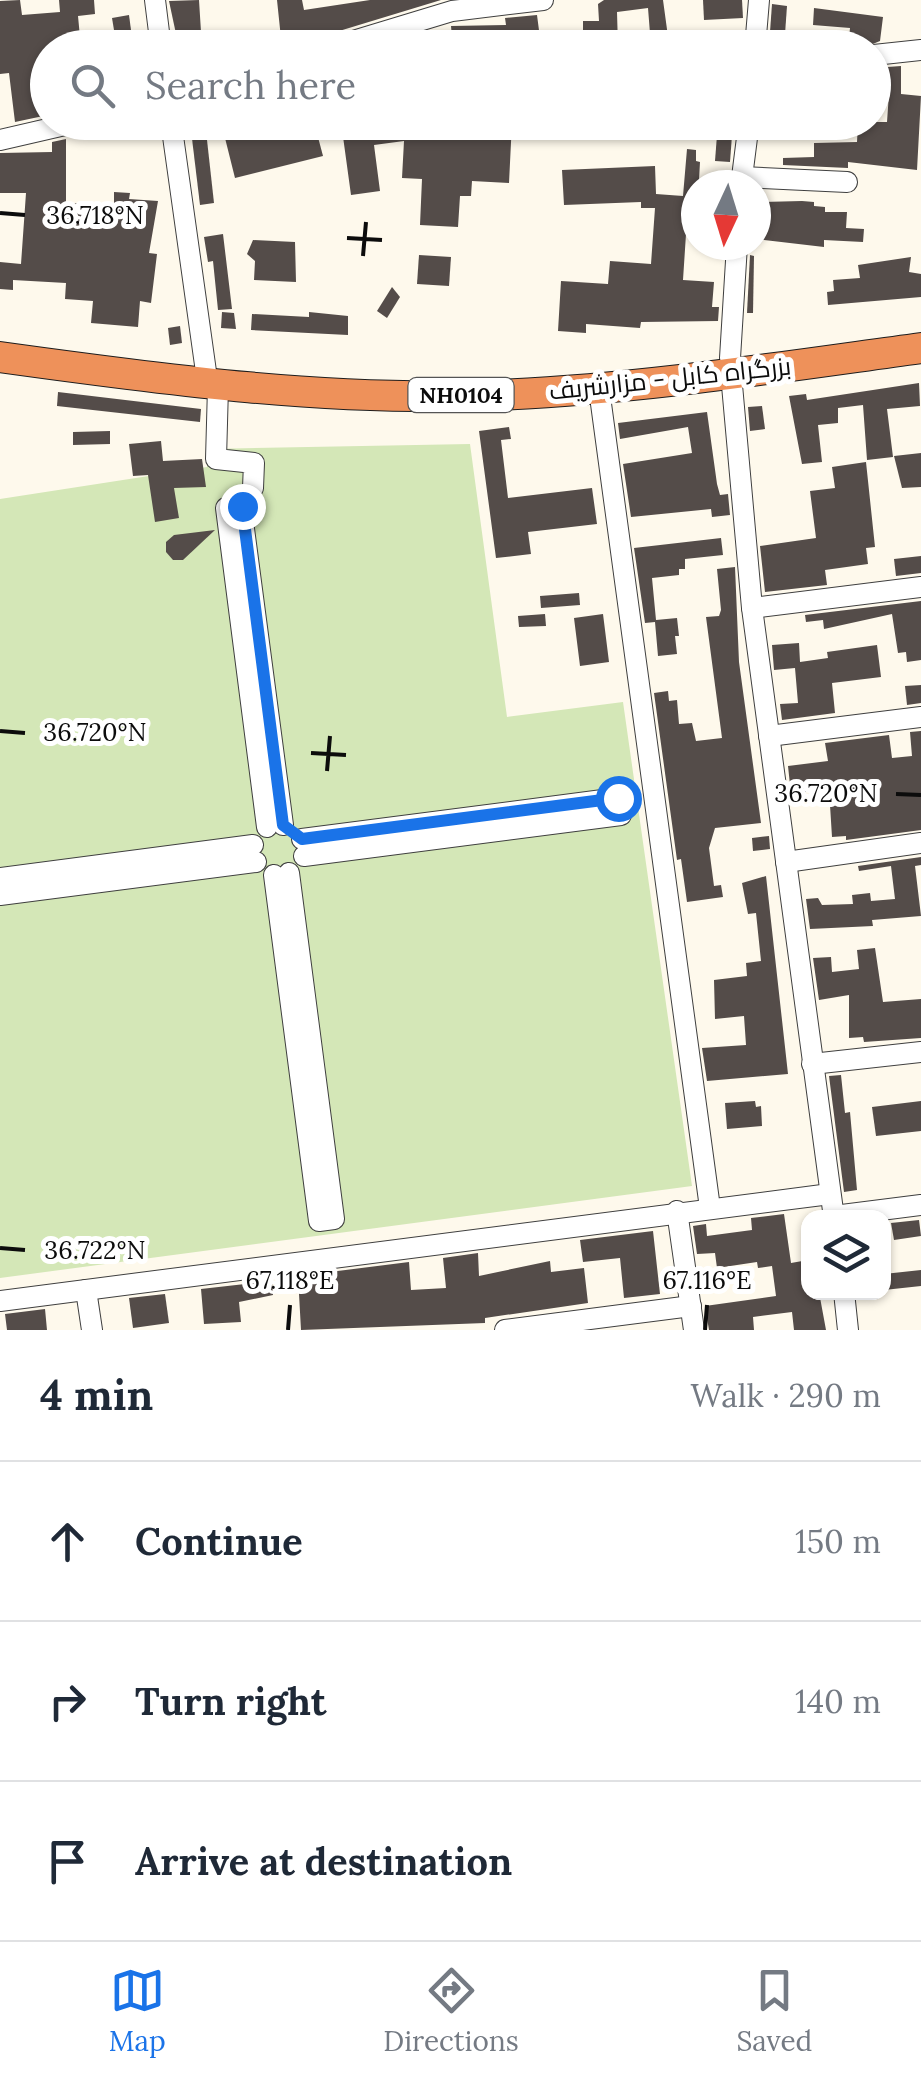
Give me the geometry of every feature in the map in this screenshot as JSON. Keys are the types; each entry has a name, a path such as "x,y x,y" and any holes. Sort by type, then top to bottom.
{"highway":[{"name":"بزرگراه کابل - مزارشریف","path":"0,357 351,395 496,395 599,388 921,332"},
{"name":"بزرگراه کابل - مزارشریف","path":"0,337 211,380 730,366 921,348"}],"street":[{"path":"155,0 159,30"},
{"path":"389,30 452,11 543,0"},
{"path":"757,30 760,0"},
{"path":"891,53 921,50"},
{"path":"0,140 30,133"},
{"path":"0,878 254,853 282,874 334,1219 319,1221 282,874 303,847 618,798 620,815 303,847 275,826 226,508 242,506 253,488 254,463 216,459 211,380 174,140"},
{"path":"743,170 747,140"},
{"path":"771,181 847,182"},
{"path":"737,260 730,366 752,608 833,1210"},
{"path":"599,388 710,1208"},
{"path":"752,608 921,587"},
{"path":"769,736 921,717"},
{"path":"0,895 254,853 275,826"},
{"path":"786,862 921,843"},
{"path":"812,1064 921,1052"},
{"path":"0,1302 676,1211 830,1194"},
{"path":"885,1210 921,1205"},
{"path":"676,1211 694,1330"},
{"path":"86,1290 92,1330"},
{"path":"845,1300 848,1330"},
{"path":"505,1330 691,1306"}],"green space":[{"path":"470,444 507,717 623,702 692,1186 0,1278 0,499 207,467 208,449"}],"building":[{"path":"20,0 22,15 60,12 59,0 94,0 95,14 78,16 79,30 30,30 30,119 15,122 9,73 0,74 0,1"},
{"path":"199,0 201,30 175,30 169,1"},
{"path":"277,0 302,0 304,10 370,0 441,0 342,30 280,30"},
{"path":"604,0 663,0 667,30 650,30 648,8 617,12 618,30 583,30 583,21 599,21 598,4"},
{"path":"703,0 742,0 743,18 704,20"},
{"path":"772,4 787,6 785,30 770,30"},
{"path":"814,8 883,17 881,30 813,25"},
{"path":"129,15 131,30 114,30 112,18"},
{"path":"537,15 539,30 451,30 451,26 506,25 505,18"},
{"path":"901,66 901,94 921,96 917,170 848,162 848,168 783,165 783,158 814,157 814,143 891,140 891,67"},
{"path":"66,140 66,203 114,204 114,192 130,193 129,199 158,201 149,253 157,254 151,303 140,301 138,327 91,323 93,301 65,299 66,283 13,280 13,290 0,289 0,262 21,264 26,193 0,193 0,153 52,152 52,142"},
{"path":"192,140 207,140 214,203 200,205"},
{"path":"226,140 319,140 323,156 235,178"},
{"path":"343,140 511,140 509,183 472,181 471,196 460,196 458,227 420,225 422,179 402,178 404,141 374,145 380,191 351,195"},
{"path":"717,140 732,140 730,162 715,161"},
{"path":"687,149 696,150 700,170 685,170"},
{"path":"655,166 656,194 681,196 683,280 714,282 712,307 719,307 718,321 641,322 640,328 586,324 586,333 558,331 561,281 608,284 610,261 651,264 655,208 641,208 641,202 564,205 562,170"},
{"path":"771,202 814,202 814,206 825,207 825,212 847,212 846,228 864,229 863,242 824,240 824,247 771,241"},
{"path":"223,234 232,309 218,310 213,261 208,262 204,237"},
{"path":"253,240 295,242 296,282 254,280 255,261 247,254"},
{"path":"419,255 451,257 449,286 417,284"},
{"path":"911,257 909,272 921,274 921,297 828,305 827,292 834,291 833,280 860,278 858,265"},
{"path":"750,260 754,260 753,313 747,313"},
{"path":"392,287 400,297 387,318 377,311"},
{"path":"222,312 234,313 236,329 221,328"},
{"path":"309,312 348,316 348,335 251,330 252,314 309,317"},
{"path":"180,326 182,343 170,345 168,328"},
{"path":"919,383 920,406 887,409 893,457 867,460 863,405 838,408 838,423 818,425 822,462 802,464 789,396 806,394 807,400"},
{"path":"58,392 201,409 200,422 57,406"},
{"path":"762,406 765,429 750,431 748,407"},
{"path":"707,412 717,484 720,495 728,494 730,515 712,517 711,509 631,517 623,464 692,453 688,427 620,439 618,423"},
{"path":"509,427 511,439 501,440 508,498 592,488 597,524 528,532 531,554 496,558 479,431"},
{"path":"110,431 110,444 73,445 73,432"},
{"path":"161,441 163,461 202,459 206,487 174,488 179,518 155,522 148,475 133,476 129,444"},
{"path":"921,453 921,487 902,488 894,456"},
{"path":"866,462 875,547 866,548 868,564 825,570 827,585 765,592 760,546 816,538 810,491 835,488 832,467"},
{"path":"215,530 183,560 173,560 166,552 166,542 174,535"},
{"path":"721,538 723,555 685,559 685,569 679,569 679,575 652,578 656,620 677,618 679,636 675,636 677,654 658,656 655,622 645,623 634,548"},
{"path":"921,556 921,573 896,576 894,559"},
{"path":"735,567 739,662 761,823 715,828 709,848 714,886 721,885 723,897 687,902 681,859 677,860 654,693 668,691 669,701 677,700 679,724 692,723 696,741 722,738 706,617 719,616 721,610 717,569"},
{"path":"579,593 580,605 541,608 540,596"},
{"path":"921,601 921,660 907,662 906,652 898,653 892,614 824,629 823,620 806,622 805,615"},
{"path":"545,614 546,626 519,627 518,616"},
{"path":"603,614 609,662 580,666 574,618"},
{"path":"799,643 800,662 828,658 827,652 877,645 881,677 832,683 835,713 782,720 780,704 798,703 795,668 774,670 772,645"},
{"path":"921,685 921,703 907,705 905,686"},
{"path":"921,731 921,830 846,840 846,836 832,837 829,789 791,794 788,766 828,761 825,743 889,735 892,758 912,756 910,732"},
{"path":"769,836 770,849 753,851 752,838"},
{"path":"921,857 921,865 915,866 921,916 872,920 873,926 810,929 806,899 818,898 822,905 853,904 852,895 870,893 871,901 895,899 891,866 859,871 858,866"},
{"path":"766,876 788,1074 707,1081 702,1048 746,1045 744,1016 715,1019 714,980 747,976 746,963 761,961 756,913 748,914 742,883"},
{"path":"875,948 883,1002 921,999 921,1038 864,1042 863,1037 849,1038 849,995 819,1000 813,958 831,957 832,972 859,969 857,950"},
{"path":"841,1075 845,1113 850,1112 857,1190 844,1192 829,1076"},
{"path":"755,1101 756,1107 761,1106 762,1126 727,1129 725,1103"},
{"path":"921,1101 921,1131 876,1136 872,1107"},
{"path":"784,1214 791,1263 801,1261 801,1300 820,1300 826,1330 794,1330 792,1312 753,1317 754,1330 709,1330 705,1306 776,1296 772,1266 758,1268 757,1262 717,1268 715,1253 697,1254 693,1226 706,1224 707,1236 752,1230 751,1218"},
{"path":"919,1220 921,1236 894,1240 891,1223"},
{"path":"653,1231 660,1294 624,1298 620,1258 583,1262 580,1240"},
{"path":"478,1253 479,1276 550,1261 551,1272 584,1268 588,1303 485,1318 485,1323 301,1330 298,1276 409,1262 411,1290 446,1288 443,1258"},
{"path":"921,1270 921,1286 891,1289 891,1273"},
{"path":"272,1281 273,1295 239,1302 241,1322 204,1324 201,1289"},
{"path":"165,1294 169,1323 133,1328 129,1298"},
{"path":"45,1309 47,1330 7,1330 5,1314"}],"route":[{"path":"242,506 283,825 302,839 618,798"}]}
